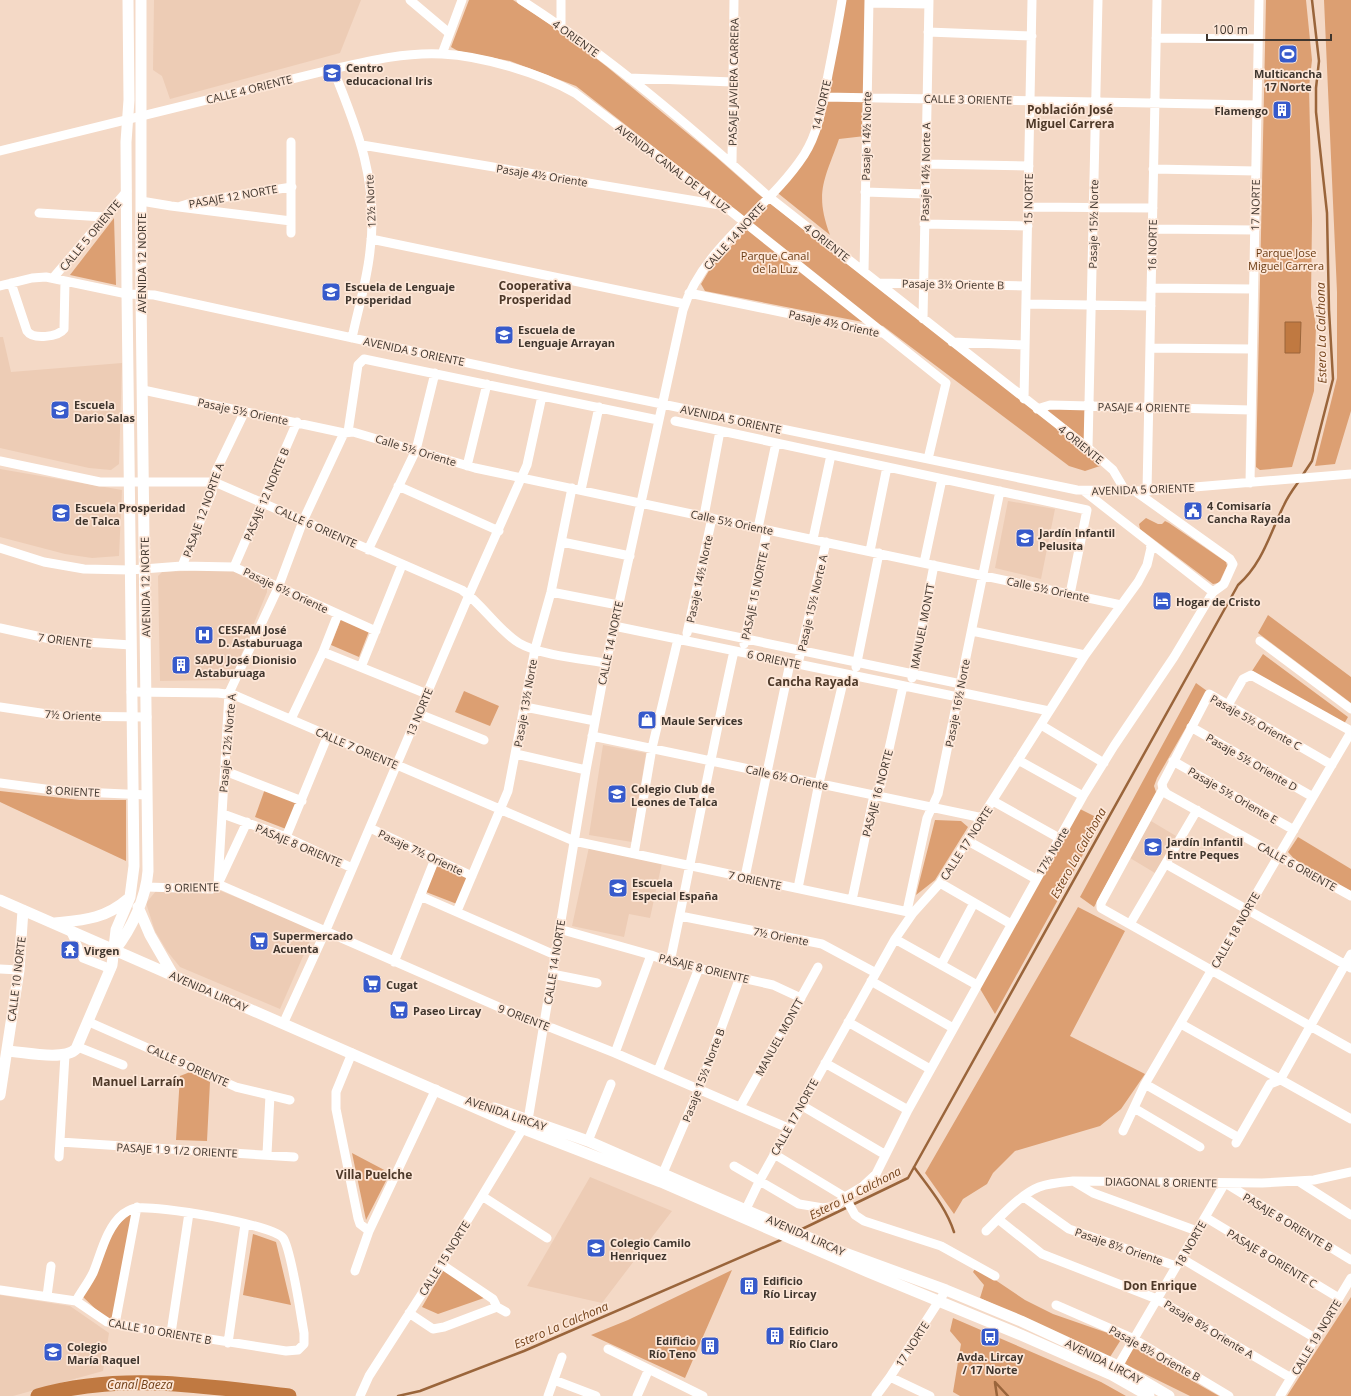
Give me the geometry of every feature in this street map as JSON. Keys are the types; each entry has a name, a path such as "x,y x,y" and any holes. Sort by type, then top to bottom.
{"main road":[{"name":"AVENIDA 12 NORTE","path":"72,1051 89,1022 111,969 115,950 116,930 130,897 134,866 127,294 126,142 129,119 128,0"},
{"name":"AVENIDA 12 NORTE","path":"115,950 122,941 146,888 148,871 141,294 141,0"},
{"path":"55,924 101,916 119,907 130,897"},
{"name":"AVENIDA LIRCAY","path":"0,900 283,1024 436,1089 526,1124 775,1232 842,1252 946,1290 1021,1321 1118,1366 1169,1396"},
{"path":"138,907 150,935 173,976"},
{"name":"CALLE 10 NORTE","path":"0,1095 19,970 23,910"},
{"path":"7,1050 72,1051"},
{"name":"AVENIDA LIRCAY","path":"526,1124 588,1141 746,1209 786,1227 813,1244 940,1302 1022,1334 1112,1375 1149,1396"}],"street":[{"path":"410,0 449,33"},
{"path":"442,54 462,0"},
{"name":"4 ORIENTE","path":"521,0 561,26 629,78 732,163 769,197 1088,448 1113,470 1130,491"},
{"path":"561,0 561,26"},
{"name":"PASAJE JAVIERA CARRERA","path":"732,163 734,0"},
{"name":"14 NORTE","path":"769,197 796,167 815,134 824,97 842,0"},
{"name":"15 NORTE","path":"1024,399 1032,0"},
{"name":"Pasaje 15½ Norte","path":"1088,448 1098,0"},
{"name":"16 NORTE","path":"1147,491 1157,0"},
{"name":"17 NORTE","path":"1250,483 1259,0"},
{"path":"869,1 929,2"},
{"name":"Pasaje 14½ Norte","path":"864,272 869,1"},
{"name":"Pasaje 14½ Norte A","path":"923,319 929,2"},
{"path":"928,32 1032,36"},
{"path":"1156,38 1258,39"},
{"name":"CALLE 4 ORIENTE","path":"0,151 333,69 384,58 442,54 501,65"},
{"name":"AVENIDA CANAL DE LA LUZ","path":"501,65 549,80 575,93 722,205 946,383 928,460"},
{"name":"12½ Norte","path":"333,69 362,145 370,181 371,239 369,263 352,338"},
{"path":"629,78 733,82"},
{"name":"CALLE 3 ORIENTE","path":"824,97 1257,105"},
{"path":"291,142 291,233"},
{"name":"Pasaje 4½ Oriente","path":"362,145 722,205"},
{"path":"925,164 1029,166"},
{"path":"1153,169 1256,171"},
{"name":"PASAJE 12 NORTE","path":"176,207 194,202 292,187"},
{"name":"CALLE 5 ORIENTE","path":"53,278 127,191"},
{"path":"865,192 925,194"},
{"name":"CALLE 14 NORTE","path":"526,1124 545,1026 554,955 606,663 658,420 685,304 689,293 709,261 769,197"},
{"path":"141,201 176,207 292,221"},
{"path":"1028,207 1153,208"},
{"path":"39,213 104,217"},
{"path":"924,224 1028,226"},
{"path":"1152,229 1255,230"},
{"path":"371,239 685,304"},
{"name":"CALLE 5 ORIENTE","path":"0,286 32,278 53,278 127,294"},
{"path":"11,283 27,331 30,335 36,337 60,333 64,329 65,281"},
{"name":"Pasaje 3½ Oriente B","path":"879,283 1026,286"},
{"path":"1151,288 1253,289"},
{"name":"Pasaje 4½ Oriente","path":"689,293 885,333"},
{"name":"AVENIDA 5 ORIENTE","path":"127,294 141,294 928,460 1084,491 1147,491 1351,474"},
{"path":"1026,304 1151,306"},
{"path":"952,342 1025,345"},
{"path":"1150,348 1252,349"},
{"name":"Pasaje 12½ Norte A","path":"218,884 229,693 278,588 303,521 346,432 358,365 361,360 367,359 435,373"},
{"path":"368,550 416,450 435,373 658,420"},
{"path":"467,466 486,384"},
{"name":"Pasaje 5½ Oriente","path":"142,390 346,432"},
{"name":"13 NORTE","path":"283,1024 326,930 469,595 527,465 542,396"},
{"name":"PASAJE 4 ORIENTE","path":"1037,409 1050,405 1251,410"},
{"name":"Pasaje 13½ Norte","path":"457,911 508,792 535,649 551,592 576,489 599,407"},
{"name":"PASAJE 12 NORTE A","path":"182,566 212,492 216,471 246,411"},
{"path":"675,421 1087,510 1070,594"},
{"name":"PASAJE 12 NORTE B","path":"234,567 297,422"},
{"name":"Pasaje 14½ Norte","path":"634,854 652,748 682,640 689,627 708,517 720,431"},
{"name":"Calle 5½ Oriente","path":"346,432 416,450 467,466 1121,605"},
{"name":"PASAJE 15 NORTE A","path":"670,962 691,866 710,760 738,652 745,639 776,443"},
{"name":"Pasaje 15½ Norte A","path":"813,539 831,455"},
{"name":"CALLE 6 ORIENTE","path":"0,461 94,481 214,483 456,587 469,595 518,642 535,649 606,663"},
{"path":"798,888 819,783 850,675 857,663 887,467"},
{"path":"1340,475 1351,483"},
{"path":"924,563 942,479"},
{"path":"398,486 499,530"},
{"name":"Pasaje 16½ Norte","path":"910,912 927,818 938,794 1000,491"},
{"path":"1084,491 1213,592"},
{"name":"17½ Norte","path":"734,1166 792,1200 813,1207 830,1208 848,1204 862,1187 876,1174 884,1154 930,1069 1083,796 1174,657 1213,592 1224,584 1233,564 1230,559 1130,491"},
{"path":"562,542 630,556"},
{"name":"Pasaje 15½ Norte A","path":"794,663 801,651 826,542"},
{"name":"CALLE 17 NORTE","path":"746,1209 788,1128 910,912 940,883 983,818 1085,655 1143,573 1149,556 1150,542"},
{"path":"0,548 31,559 57,565 84,569 130,570"},
{"path":"361,667 402,564"},
{"name":"MANUEL MONTT","path":"906,687 913,674 934,565"},
{"name":"Pasaje 6½ Oriente","path":"130,570 182,566 234,567 376,631"},
{"path":"551,592 618,605"},
{"path":"291,719 323,652 338,614"},
{"name":"6 ORIENTE","path":"614,626 906,687 959,691"},
{"name":"6 ORIENTE","path":"689,627 913,674 959,691 1049,711"},
{"name":"7 ORIENTE","path":"0,628 56,640 94,644 131,645"},
{"path":"972,631 1085,655"},
{"path":"1260,641 1351,709"},
{"path":"323,652 427,694"},
{"path":"745,878 766,772 794,663"},
{"path":"1228,705 1243,678 1251,675 1351,732"},
{"name":"PASAJE 16 NORTE","path":"852,900 874,795 881,785 906,687"},
{"name":"CALLE 7 ORIENTE","path":"131,692 229,693 574,841"},
{"name":"Pasaje 5½ Oriente C","path":"1130,924 1101,908 1101,903 1163,788 1162,781 1208,694 1332,765"},
{"name":"7½ Oriente","path":"0,707 61,716 147,717"},
{"path":"525,707 595,721"},
{"path":"419,714 484,740"},
{"path":"1040,725 1104,763"},
{"name":"Pasaje 5½ Oriente D","path":"1191,727 1313,797"},
{"name":"CALLE 18 NORTE","path":"1123,1131 1146,1084 1351,732"},
{"path":"286,836 302,801 328,735"},
{"name":"Calle 6½ Oriente","path":"592,736 983,818"},
{"path":"516,754 586,770"},
{"path":"1018,760 1083,796"},
{"name":"Pasaje 5½ Oriente E","path":"1173,761 1294,830"},
{"path":"225,771 302,801"},
{"name":"8 ORIENTE","path":"0,783 53,790 147,795"},
{"name":"CALLE 6 ORIENTE","path":"1163,788 1197,810 1351,896"},
{"path":"993,801 1059,838"},
{"path":"1197,810 1130,924 1351,1049"},
{"name":"PASAJE 8 ORIENTE","path":"223,814 286,836 352,868"},
{"path":"218,884 247,822"},
{"name":"Pasaje 7½ Oriente","path":"370,828 472,876"},
{"name":"7 ORIENTE","path":"574,841 910,912"},
{"path":"968,841 1036,879"},
{"path":"394,962 435,859"},
{"path":"1166,864 1348,967"},
{"path":"940,883 1011,924"},
{"name":"9 ORIENTE","path":"146,888 212,889 218,884 326,930 394,962 545,1026 615,1053 788,1128"},
{"path":"420,896 554,955"},
{"path":"941,965 974,903"},
{"name":"7½ Oriente","path":"680,916 822,944 953,1028"},
{"name":"PASAJE 8 ORIENTE","path":"559,929 652,955 670,962 783,988 801,998"},
{"path":"70,930 83,958 111,969"},
{"path":"895,939 977,985"},
{"path":"1146,1084 1238,1140 1270,1084 1280,1080 1310,1025 1348,967 1351,954"},
{"path":"615,1053 652,955"},
{"name":"MANUEL MONTT","path":"740,1108 818,966"},
{"path":"0,968 19,970"},
{"path":"658,1072 699,968"},
{"path":"552,974 597,983"},
{"name":"Pasaje 15½ Norte B","path":"663,1173 699,1089 740,977"},
{"name":"CALLE 9 ORIENTE","path":"89,1022 236,1087 290,1100"},
{"path":"848,1022 930,1069"},
{"path":"1181,1024 1351,1120"},
{"path":"59,1157 72,1051 123,1065"},
{"path":"352,1053 336,1092 336,1109 358,1218 360,1224 369,1231"},
{"path":"825,1063 908,1110"},
{"path":"588,1141 611,1084"},
{"path":"355,1271 369,1231 436,1089"},
{"path":"266,1154 270,1096"},
{"path":"801,1105 884,1154"},
{"path":"1134,1108 1200,1147"},
{"name":"CALLE 15 NORTE","path":"360,1396 365,1381 441,1264 526,1124"},
{"name":"PASAJE 1 9 1/2 ORIENTE","path":"60,1142 118,1147 266,1154 294,1157"},
{"path":"774,1154 848,1204 864,1221 941,1246 995,1276"},
{"name":"DIAGONAL 8 ORIENTE","path":"986,1231 1024,1197 1038,1187 1073,1181 1225,1183 1298,1181 1325,1178 1351,1172"},
{"path":"1073,1181 1093,1193 1197,1231"},
{"path":"1298,1181 1351,1215"},
{"name":"18 NORTE","path":"1118,1366 1225,1183"},
{"name":"PASAJE 8 ORIENTE B","path":"1225,1183 1351,1260"},
{"path":"482,1196 547,1238"},
{"name":"Pasaje 8½ Oriente","path":"1024,1197 1069,1229 1176,1266"},
{"path":"115,1324 135,1208"},
{"path":"76,1302 92,1274 113,1223 124,1214 135,1208 189,1213 245,1224 228,1343"},
{"path":"171,1333 189,1213"},
{"name":"PASAJE 8 ORIENTE C","path":"1205,1217 1339,1298"},
{"name":"Pasaje 8½ Oriente A","path":"998,1219 1031,1246 1046,1256 1157,1299 1291,1378"},
{"name":"CALLE 10 ORIENTE B","path":"0,1290 47,1296 76,1302 107,1322 115,1324 228,1343 293,1352 302,1348 304,1344 304,1333 288,1250 283,1239 270,1230 245,1224"},
{"path":"1181,1258 1315,1338"},
{"path":"441,1264 493,1299 497,1307 506,1312"},
{"path":"47,1296 51,1266"},
{"name":"CALLE 19 NORTE","path":"1280,1396 1351,1278"},
{"name":"17 NORTE","path":"876,1396 940,1302 946,1290"},
{"name":"Pasaje 8½ Oriente B","path":"1056,1305 1134,1339 1229,1396"},
{"path":"409,1314 433,1329 444,1327 497,1307"},
{"path":"608,1349 692,1394 703,1396"},
{"path":"548,1396 562,1357"},
{"path":"637,1396 649,1370"},
{"path":"890,1377 930,1396"},
{"path":"554,1380 596,1396"}],"shaded area":[{"path":"154,0 361,0 340,53 170,99 162,76 153,70"},
{"path":"1285,322 1301,322 1300,353 1285,353"},
{"name":"Escuela Dario Salas","path":"0,337 3,337 11,372 122,363 119,464 111,470 89,468 0,448"},
{"name":"Escuela Prosperidad de Talca","path":"0,469 122,490 119,556 92,558 65,554 0,537"},
{"name":"Jardín Infantil Pelusita","path":"1008,501 1055,509 1041,579 995,568"},
{"name":"CESFAM José D. Astaburuaga","path":"232,569 267,587 267,592 232,677 229,677 228,680 160,681 158,576 162,572"},
{"name":"Colegio Club de Leones de Talca","path":"603,745 646,753 632,842 589,835"},
{"name":"Jardín Infantil Entre Peques","path":"1151,821 1176,836 1155,873 1130,858"},
{"name":"Escuela Especial España","path":"589,847 662,863 650,918 629,914 624,937 572,926"},
{"path":"156,891 221,891 315,929 280,1009 180,967 167,951 155,931 146,903"},
{"name":"Colegio Camilo Henriquez","path":"590,1177 672,1211 602,1303 527,1286"},
{"name":"Colegio María Raquel","path":"0,1295 70,1306 109,1333 103,1371 13,1396 0,1396"}],"green space":[{"name":"Parque Canal de la Luz","path":"469,0 513,0 560,31 606,66 715,156 757,193 1097,460 1100,466 1085,471 1069,466 883,326 705,291 701,284 710,269 752,224 576,86 510,61 458,51 451,47"},
{"path":"844,0 867,0 865,136 839,139 829,165 823,186 822,196 825,220 830,235 774,190 813,144"},
{"name":"Parque Jose Miguel Carrera","path":"1266,0 1306,0 1312,60 1309,87 1312,220 1311,297 1316,326 1314,391 1292,467 1260,470 1256,467"},
{"path":"1324,0 1351,0 1351,411 1335,464 1315,466 1337,378 1337,292"},
{"path":"114,218 116,285 70,275"},
{"path":"1047,408 1084,409 1086,411 1084,441 1046,412"},
{"path":"1146,518 1158,524 1162,524 1165,521 1169,523 1226,562 1227,566 1219,583 1213,584 1140,529 1139,524"},
{"path":"343,614 371,626 359,657 331,645"},
{"path":"1268,615 1351,677 1351,703 1258,633"},
{"path":"1263,654 1348,717 1344,724 1252,671"},
{"path":"1196,683 1207,691 1157,778 1154,786 1156,792 1094,907 1080,897"},
{"path":"464,691 499,706 490,726 455,712"},
{"path":"266,786 298,799 286,829 255,817"},
{"path":"0,791 80,800 126,800 126,861 0,802"},
{"path":"1080,809 1102,820 995,1014 979,987"},
{"path":"935,820 961,821 968,827 935,880 916,895"},
{"path":"1298,837 1351,869 1351,892 1297,862 1288,852"},
{"path":"439,860 469,874 457,904 426,892"},
{"path":"1078,907 1125,931 1070,1036 1145,1074 1121,1109 1100,1126 1015,1151 993,1173 987,1184 963,1199 954,1214 925,1173"},
{"path":"190,1072 210,1082 207,1141 176,1140 180,1076"},
{"path":"352,1153 390,1173 366,1220"},
{"path":"134,1211 117,1320 105,1318 82,1296 113,1229"},
{"path":"253,1234 276,1242 291,1305 243,1295"},
{"path":"976,1267 1025,1300 1053,1314 1122,1338 1110,1357 980,1298 984,1285 973,1272"},
{"path":"444,1269 484,1298 438,1314 422,1307"},
{"path":"732,1270 685,1378 591,1335 628,1320"},
{"path":"1351,1297 1351,1396 1287,1396"},
{"path":"953,1318 1101,1382 1126,1396 960,1396 953,1392 961,1344 950,1331"},
{"path":"1133,1347 1219,1396 1190,1396 1125,1364"}],"waterway":[{"name":"Estero La Calchona","path":"1302,476 1312,461 1333,379 1329,310 1327,213 1316,112 1316,88 1319,61 1312,0"},
{"name":"Estero La Calchona","path":"852,1205 908,1178 1238,585 1247,576 1260,557 1291,492 1299,481"},
{"path":"914,1167 942,1206 954,1232"},
{"name":"Estero La Calchona","path":"800,1230 848,1207"},
{"name":"Estero La Calchona","path":"398,1396 420,1391 524,1351 783,1239"},
{"path":"995,1382 1008,1396"},
{"name":"Canal Baeza","path":"38,1396 101,1384 132,1383 195,1385 289,1396"},
{"path":"995,1383 997,1396"}],"place":[{"name":"Multicancha 17 Norte","path":"1288,54"},
{"name":"Centro educacional Iris","path":"332,73"},
{"name":"Flamengo","path":"1282,110"},
{"name":"Escuela de Lenguaje Prosperidad","path":"331,292"},
{"name":"Escuela de Lenguaje Arrayan","path":"504,335"},
{"name":"Escuela Dario Salas","path":"60,410"},
{"name":"4 Comisaría Cancha Rayada","path":"1193,511"},
{"name":"Escuela Prosperidad de Talca","path":"61,513"},
{"name":"Jardín Infantil Pelusita","path":"1025,538"},
{"name":"Hogar de Cristo","path":"1162,601"},
{"name":"CESFAM José D. Astaburuaga","path":"204,635"},
{"name":"SAPU José Dionisio Astaburuaga","path":"181,665"},
{"name":"Maule Services","path":"647,720"},
{"name":"Colegio Club de Leones de Talca","path":"617,794"},
{"name":"Jardín Infantil Entre Peques","path":"1153,847"},
{"name":"Escuela Especial España","path":"618,888"},
{"name":"Supermercado Acuenta","path":"259,941"},
{"name":"Virgen","path":"70,950"},
{"name":"Cugat","path":"372,984"},
{"name":"Paseo Lircay","path":"399,1010"},
{"name":"Colegio Camilo Henriquez","path":"596,1248"},
{"name":"Edificio Río Lircay","path":"749,1286"},
{"name":"Edificio Río Claro","path":"775,1336"},
{"name":"Avda. Lircay / 17 Norte","path":"990,1337"},
{"name":"Edificio Río Teno","path":"710,1346"},
{"name":"Colegio María Raquel","path":"53,1352"}],"district":[{"name":"Población José Miguel Carrera","path":"1070,116"},
{"name":"Cooperativa Prosperidad","path":"535,292"},
{"name":"Cancha Rayada","path":"813,681"},
{"name":"Manuel Larraín","path":"138,1081"},
{"name":"Villa Puelche","path":"374,1174"},
{"name":"Don Enrique","path":"1160,1285"}]}
